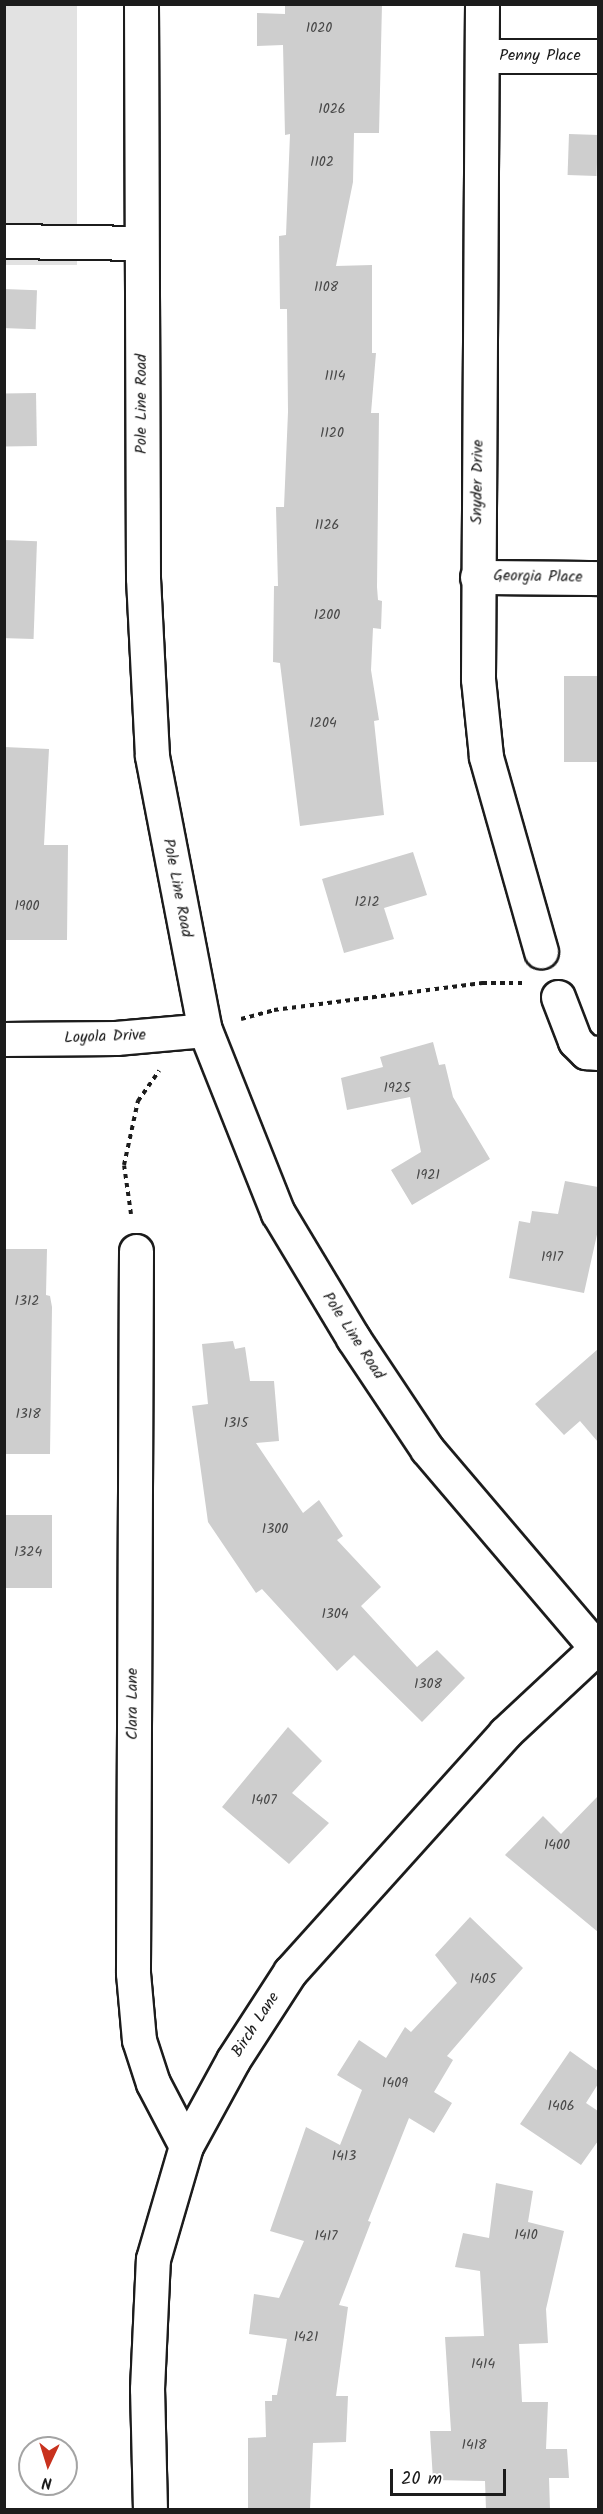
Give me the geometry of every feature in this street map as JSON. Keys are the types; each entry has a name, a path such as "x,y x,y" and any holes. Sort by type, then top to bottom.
{"street":[{"name":"Pole Line Road","path":"141,4 143,578 152,756 205,1029 278,1213 352,1338 427,1449 597,1649"},
{"name":"Snyder Drive","path":"482,4 478,679 486,757 541,951"},
{"name":"Penny Place","path":"482,56 598,56"},
{"path":"4,241 141,243"},
{"name":"Georgia Place","path":"477,577 598,578"},
{"path":"558,997 575,1041 586,1052 598,1053"},
{"name":"Loyola Drive","path":"4,1039 116,1038 205,1029"},
{"name":"Clara Lane","path":"136,1251 133,1973 139,2040 153,2083 186,2146"},
{"name":"Birch Lane","path":"150,2510 147,2389 153,2259 186,2146 233,2060 290,1972 505,1733 597,1649"}],"path":[{"path":"205,1029 274,1010 482,983 529,982"},
{"path":"136,1251 124,1165 138,1101 161,1068"}],"shaded area":[{"path":"5,5 77,5 77,265 5,265"}],"building":[{"path":"285,4 382,4 379,133 354,133 353,182 336,266 372,265 372,353 376,353 371,413 379,413 377,587 378,600 382,601 381,629 373,628 371,670 379,720 374,721 384,815 300,826 280,663 273,662 274,586 278,586 276,507 284,507 288,412 287,309 280,309 279,236 286,235 290,134 285,135 283,45 257,46 257,13 285,14"},
{"path":"569,134 598,135 597,176 568,175"},
{"path":"4,289 37,290 36,329 4,328"},
{"path":"36,393 37,446 5,447 4,394"},
{"path":"4,540 37,541 34,639 4,638"},
{"path":"564,676 598,676 598,762 564,762"},
{"path":"4,747 49,749 44,845 68,845 67,940 4,940"},
{"path":"413,852 427,895 384,908 394,939 344,953 322,879"},
{"path":"433,1042 439,1065 445,1064 453,1097 490,1159 412,1205 391,1170 421,1152 410,1097 347,1110 341,1078 383,1067 380,1057"},
{"path":"565,1181 598,1187 598,1230 584,1293 509,1278 519,1221 530,1223 532,1211 558,1214"},
{"path":"4,1249 47,1249 46,1295 50,1296 52,1307 50,1454 4,1454"},
{"path":"233,1341 235,1349 245,1347 250,1381 274,1381 279,1441 256,1443 303,1513 319,1500 343,1536 337,1540 381,1587 361,1606 417,1667 437,1650 465,1678 422,1722 354,1655 337,1671 262,1589 256,1593 208,1522 192,1406 208,1404 202,1344"},
{"path":"598,1349 598,1442 580,1421 564,1435 535,1404"},
{"path":"4,1515 52,1515 52,1588 4,1588"},
{"path":"288,1727 322,1761 292,1793 329,1823 289,1864 222,1807"},
{"path":"598,1796 598,1932 505,1855 543,1816 561,1834"},
{"path":"470,1917 523,1968 447,2056 453,2060 434,2092 452,2103 434,2133 409,2118 368,2221 371,2222 339,2305 348,2307 336,2396 348,2396 346,2442 313,2443 310,2510 248,2510 248,2438 266,2437 265,2401 272,2401 272,2395 277,2395 287,2339 249,2334 254,2294 279,2298 304,2241 270,2231 306,2127 340,2145 362,2090 337,2075 359,2040 386,2058 405,2027 411,2032 457,1983 435,1955"},
{"path":"570,2051 598,2071 598,2084 586,2103 598,2111 598,2141 581,2165 520,2124"},
{"path":"496,2183 533,2191 528,2222 564,2231 546,2309 548,2343 519,2344 522,2402 548,2402 546,2449 567,2449 569,2478 549,2478 550,2510 486,2510 485,2481 433,2480 430,2431 451,2431 445,2337 484,2336 480,2271 455,2267 463,2233 489,2238"}]}
